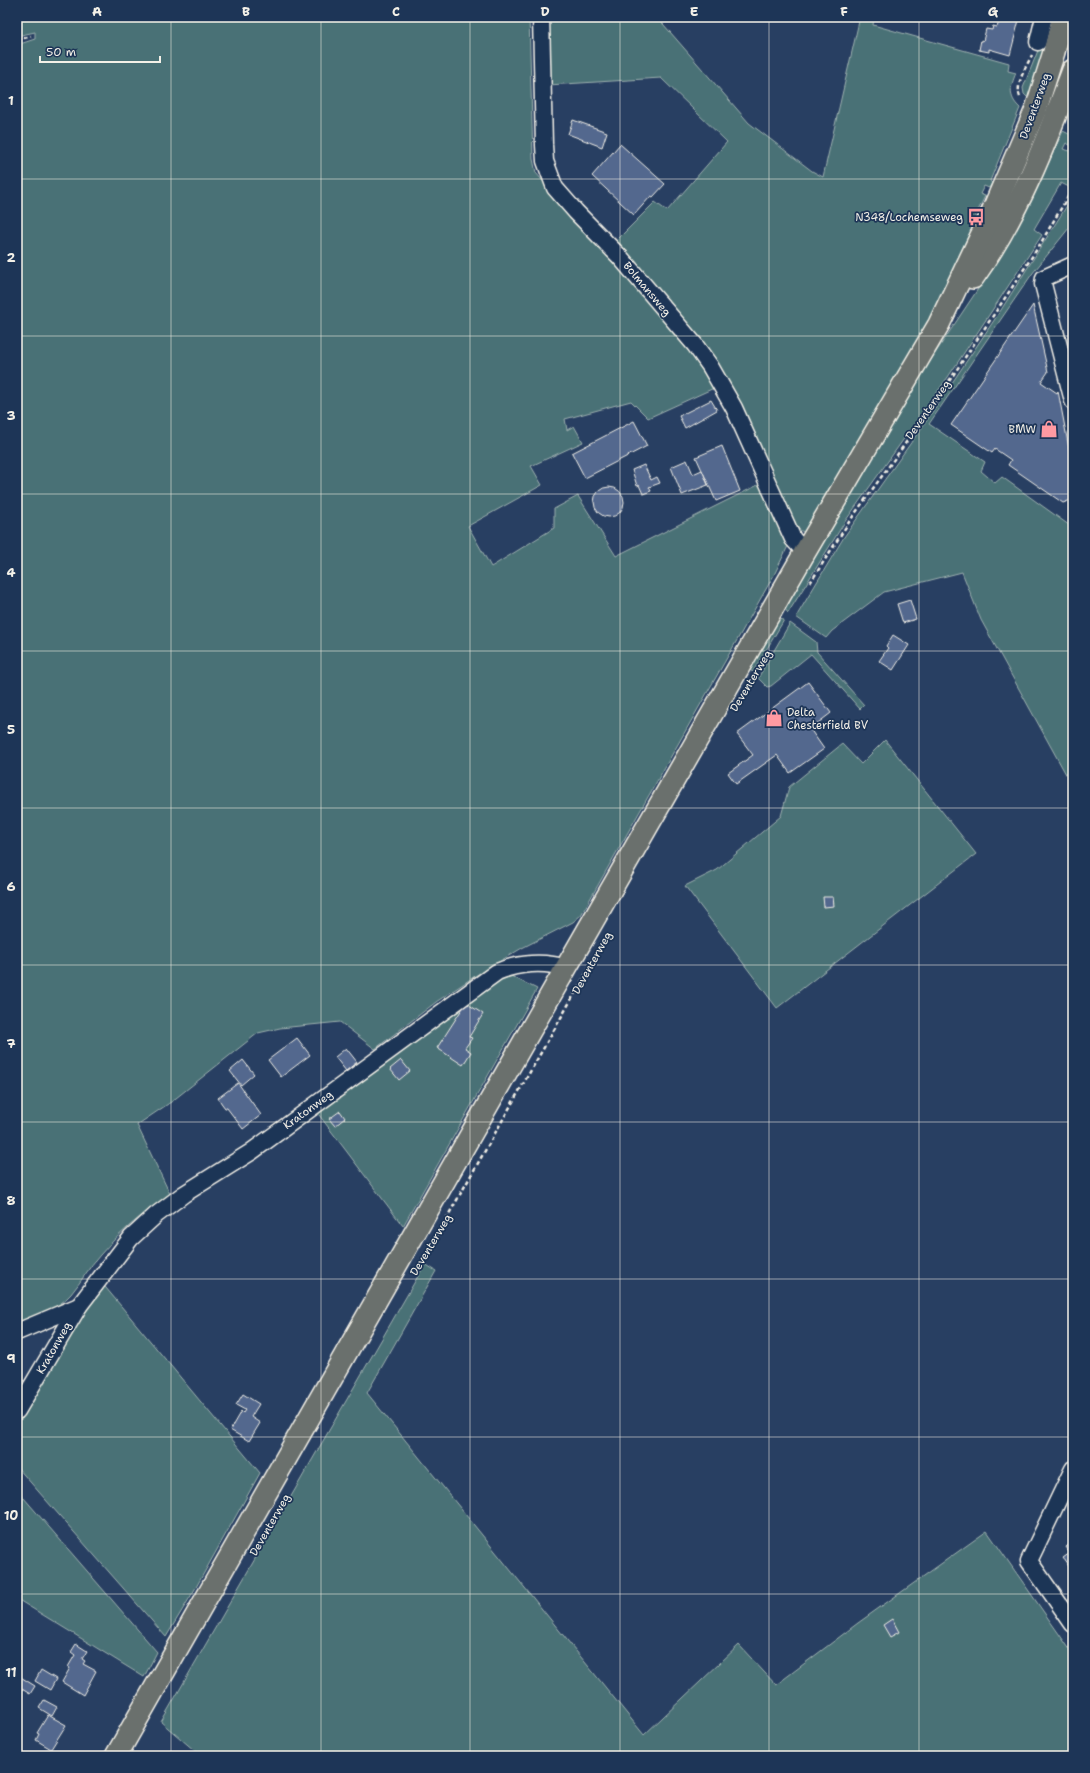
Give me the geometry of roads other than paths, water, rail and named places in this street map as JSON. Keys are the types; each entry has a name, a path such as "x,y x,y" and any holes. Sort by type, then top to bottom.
{"main road":[{"name":"Deventerweg","path":"116,1756 805,552 940,324 982,266 1016,205 1043,147 1063,71 1062,17"},
{"name":"Deventerweg","path":"940,324 1012,168 1036,109 1063,71"}],"street":[{"name":"Bolmansweg","path":"541,17 544,145 546,161 555,188 620,257 695,345 710,366 734,408 793,539 805,552"},
{"name":"Deventerweg","path":"1044,17 1063,71"},
{"path":"1073,265 1044,278 1043,284 1073,401"},
{"name":"Kratonweg","path":"17,1411 79,1306 132,1238 156,1215 184,1194 251,1152 497,972 506,968 545,963 566,968"},
{"name":"Kratonweg","path":"17,1332 79,1306"},
{"path":"1073,1469 1029,1561 1073,1624"}],"place":[{"name":"N348/Lochemseweg","path":"976,217"},
{"name":"BMW","path":"1049,429"},
{"name":"Delta Chesterfield BV","path":"774,718"}]}
